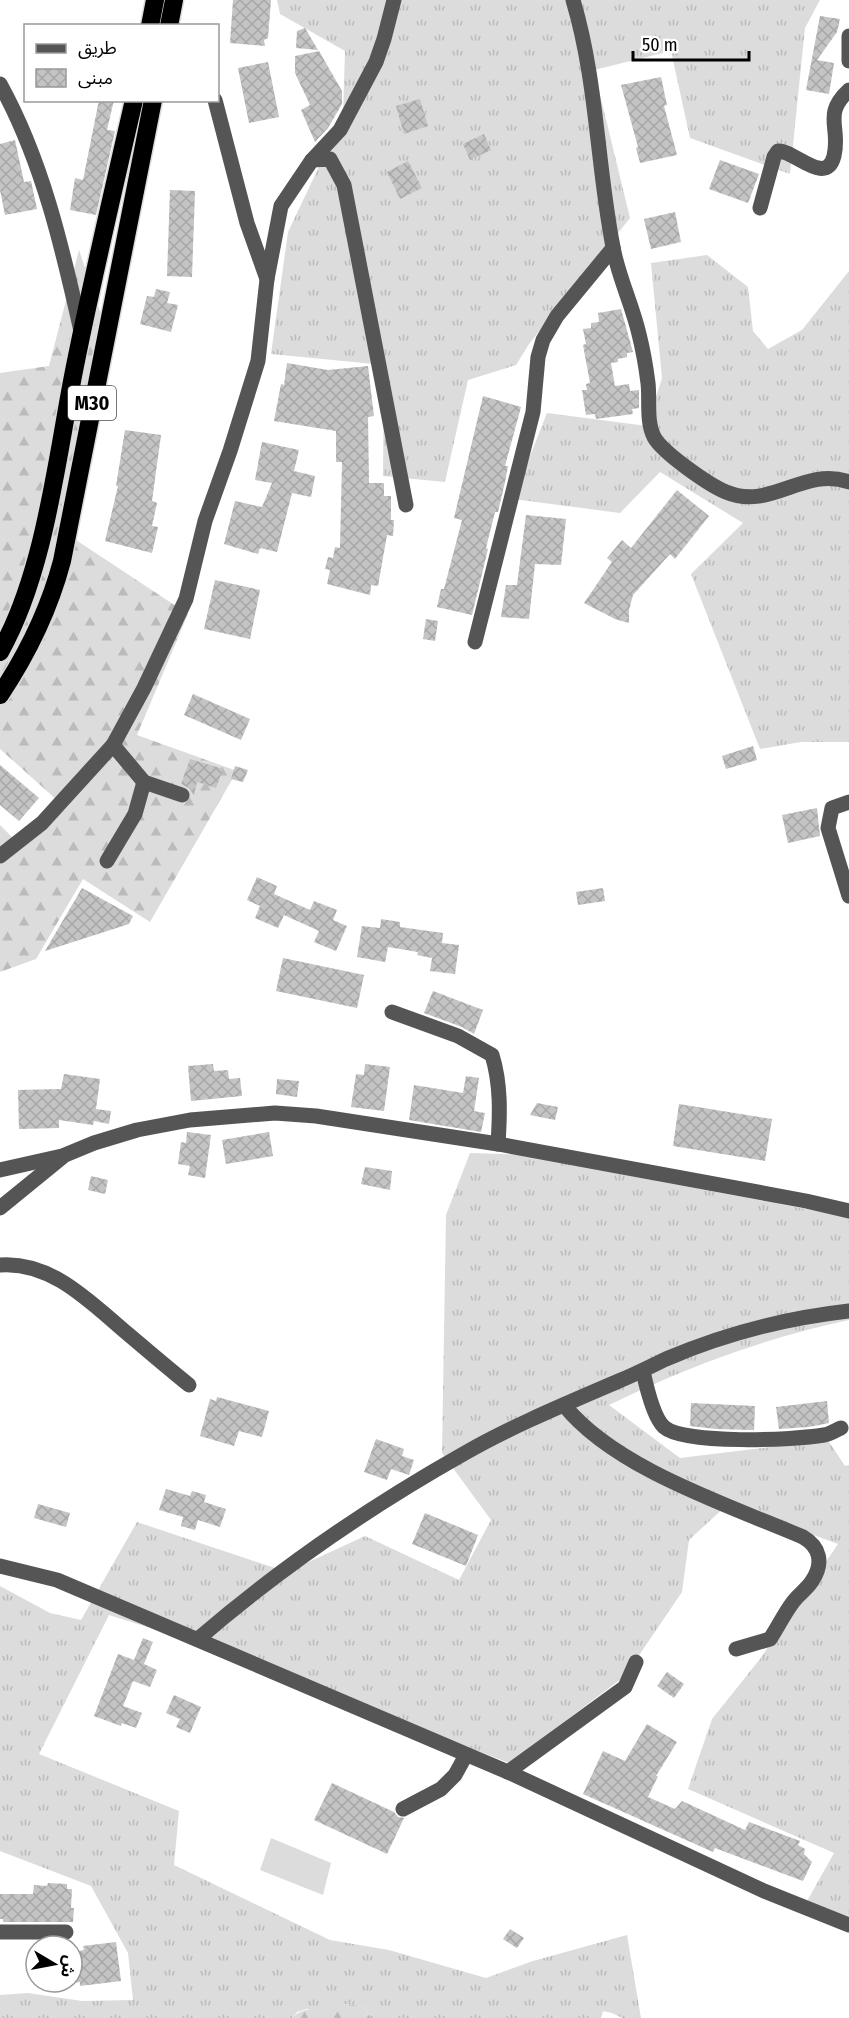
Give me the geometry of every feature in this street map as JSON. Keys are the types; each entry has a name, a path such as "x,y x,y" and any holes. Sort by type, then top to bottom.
{"highway":[{"path":"150,24 155,0"},
{"path":"169,24 174,0"},
{"name":"M30","path":"0,652 23,602 45,523 81,334 134,102"},
{"name":"M30","path":"0,695 32,644 55,589 153,102"}],"street":[{"path":"0,856 42,824 113,745 164,648 186,598 205,521 258,361 267,279 282,206 312,160 340,130 376,62 394,0"},
{"path":"573,0 590,81 613,248 639,333 654,437 674,457 711,484 742,497 760,498 820,478 842,479 849,482"},
{"path":"849,36 849,61"},
{"path":"0,84 15,111 42,176 81,334"},
{"path":"760,208 774,157 778,151 789,152 813,167 826,167 831,162 835,146 835,110 838,100 849,90"},
{"path":"216,102 247,223 267,279"},
{"path":"312,160 330,159 344,185 406,505"},
{"path":"475,642 533,412 538,357 543,340 557,316 613,248"},
{"path":"113,745 144,782 182,795"},
{"path":"107,861 135,814 144,782"},
{"path":"849,802 832,808 828,828 849,896"},
{"path":"392,1012 458,1036 492,1055 499,1098 498,1144"},
{"path":"0,1170 65,1155 94,1143 137,1130 226,1116 275,1113 316,1116 498,1144 849,1211"},
{"path":"0,1208 65,1155"},
{"path":"0,1265 34,1269 49,1274 74,1289 189,1385"},
{"path":"198,1639 231,1610 278,1575 393,1496 466,1452 564,1404 685,1352 749,1330 816,1314 849,1311"},
{"path":"643,1371 651,1402 663,1426 682,1436 752,1440 826,1435 841,1428"},
{"path":"564,1404 593,1436 657,1474 813,1543 818,1553 819,1565 812,1581 795,1599 770,1639 736,1649"},
{"path":"0,1566 57,1580 198,1639 508,1772 764,1891 849,1925"},
{"path":"508,1772 625,1687 636,1662"},
{"path":"403,1809 441,1789 455,1775 466,1755"},
{"path":"0,1932 66,1932"}],"green space":[{"path":"277,0 820,0 805,28 790,174 690,138 671,51 594,70 630,218 529,344 516,365 468,380 445,482 383,476 384,365 271,354 288,232 343,116 345,51 280,14"},
{"path":"79,250 102,317 76,540 188,614 137,735 237,771 150,922 83,879 36,959 0,972 0,825 18,843 58,801 0,749 0,373 49,366"},
{"path":"707,255 748,287 753,331 768,349 802,330 849,271 849,742 801,742 760,749 691,574 743,523 660,472 620,513 513,499 547,413 647,426 662,378 651,263"},
{"path":"470,1153 569,1156 631,1176 849,1217 849,1320 726,1355 667,1378 609,1405 680,1458 828,1440 845,1466 849,1465 849,1926 806,1903 834,1853 688,1789 712,1719 760,1659 838,1544 728,1504 689,1540 682,1592 625,1676 509,1763 217,1649 109,1615 39,1754 179,1811 174,1865 330,1940 389,1950 486,1978 533,1961 627,1935 641,2018 622,2018 603,2011 601,2018 371,2018 363,2006 346,2004 326,2009 307,2009 297,2012 292,2018 0,2018 0,1995 35,1994 82,2001 133,2000 128,1953 91,1886 0,1851 0,1586 50,1613 81,1620 137,1522 287,1572 365,1536 459,1580 491,1520 442,1453 446,1215"},
{"path":"271,1838 331,1863 323,1895 260,1870"},
{"path":"346,2004 363,2006 371,2018 292,2018 309,2009"}],"building":[{"path":"233,0 271,0 268,38 264,40 265,46 230,43"},
{"path":"820,16 840,19 837,32 817,60 834,63 829,94 806,90"},
{"path":"305,28 318,50 296,48 297,31"},
{"path":"319,51 342,91 342,104 328,128 315,142 301,110 310,105 295,73 295,56"},
{"path":"268,62 279,117 249,123 238,68"},
{"path":"661,77 667,105 664,106 677,155 640,163 636,148 638,147 621,85"},
{"path":"420,99 428,126 404,134 396,106"},
{"path":"99,102 114,102 107,130 115,131 96,215 70,210 75,178 83,180"},
{"path":"484,134 491,150 470,160 463,144"},
{"path":"15,140 24,182 31,181 37,209 5,215 0,190 0,144"},
{"path":"720,160 759,174 748,203 709,189"},
{"path":"408,161 422,188 400,199 387,172"},
{"path":"170,190 195,191 192,277 167,276"},
{"path":"675,212 681,242 651,249 644,219"},
{"path":"156,289 170,292 167,303 178,305 171,332 140,324 147,296 154,297"},
{"path":"621,309 633,352 627,353 627,357 618,359 618,362 611,363 615,386 629,384 630,391 639,390 639,408 632,409 633,414 596,419 595,414 586,415 582,390 587,390 586,384 590,383 583,345 586,344 583,329 591,328 591,323 599,322 598,313"},
{"path":"287,363 328,370 368,366 374,416 368,417 369,483 384,483 384,496 391,496 391,520 394,520 393,536 387,535 378,586 371,585 370,595 327,584 330,570 325,569 328,557 333,558 335,547 340,548 342,462 336,462 336,431 274,421 281,384 284,385"},
{"path":"483,396 521,407 505,466 508,466 505,482 486,548 488,549 472,615 437,607 462,520 454,518"},
{"path":"125,430 161,435 152,501 157,503 152,526 158,527 152,553 105,541 118,486 116,486"},
{"path":"262,442 299,450 294,471 315,476 311,497 292,493 277,552 260,548 258,554 224,544 235,501 262,507 272,483 255,480"},
{"path":"677,490 709,516 675,559 670,554 633,595 629,610 629,623 615,619 584,603 612,562 607,558 622,540 631,548"},
{"path":"526,515 566,519 561,565 535,564 529,619 501,617 506,585 517,585"},
{"path":"215,580 260,590 250,639 204,629"},
{"path":"426,619 438,621 435,641 423,639"},
{"path":"193,694 250,719 241,740 184,715"},
{"path":"753,746 757,760 726,769 722,756"},
{"path":"190,759 223,769 216,788 197,782 194,795 189,788 181,784"},
{"path":"0,765 39,798 19,821 0,805"},
{"path":"235,766 248,770 243,782 231,779"},
{"path":"817,808 820,836 788,843 782,815"},
{"path":"257,877 277,886 274,894 310,910 314,901 337,910 333,920 347,926 336,951 314,942 319,931 284,915 278,928 255,918 260,906 247,900"},
{"path":"82,888 133,916 129,924 45,951"},
{"path":"603,888 605,901 578,905 576,892"},
{"path":"381,919 400,922 400,927 443,933 442,943 459,945 455,974 430,971 432,958 417,955 418,952 388,947 385,962 357,957 362,926 380,928"},
{"path":"283,958 364,975 357,1008 276,991"},
{"path":"433,991 483,1010 474,1034 462,1027 424,1013"},
{"path":"213,1064 214,1071 228,1070 229,1079 240,1078 242,1096 191,1101 188,1066"},
{"path":"365,1064 390,1067 384,1111 351,1107 356,1074 364,1075"},
{"path":"64,1074 100,1079 96,1109 111,1111 109,1124 94,1121 93,1125 59,1120 59,1128 19,1129 18,1090 61,1089"},
{"path":"466,1076 479,1078 474,1111 485,1113 481,1132 409,1120 414,1085 463,1093"},
{"path":"277,1079 299,1081 297,1097 276,1094"},
{"path":"537,1103 558,1107 555,1120 530,1115"},
{"path":"679,1104 772,1119 765,1161 673,1146"},
{"path":"187,1132 211,1135 205,1178 188,1175 190,1166 178,1164 181,1142 186,1143"},
{"path":"269,1132 273,1156 226,1164 222,1140"},
{"path":"365,1167 392,1171 390,1190 361,1184"},
{"path":"91,1176 108,1180 105,1194 88,1190"},
{"path":"217,1397 269,1411 262,1437 239,1431 234,1446 200,1436 210,1399 216,1401"},
{"path":"827,1401 829,1423 779,1429 776,1407"},
{"path":"691,1403 755,1406 754,1430 690,1426"},
{"path":"376,1439 404,1449 402,1456 414,1460 409,1475 391,1469 387,1480 364,1472"},
{"path":"166,1489 190,1496 192,1491 206,1495 204,1502 226,1509 220,1527 198,1520 195,1530 181,1526 183,1517 159,1510"},
{"path":"38,1504 70,1513 66,1527 34,1518"},
{"path":"425,1513 478,1535 466,1566 412,1544"},
{"path":"143,1638 153,1642 144,1664 157,1670 150,1687 133,1681 123,1706 142,1713 136,1728 122,1723 121,1726 94,1716 118,1654 134,1660"},
{"path":"667,1672 684,1684 674,1698 657,1686"},
{"path":"174,1695 201,1707 190,1733 176,1727 180,1719 166,1713"},
{"path":"647,1724 677,1742 656,1776 658,1776 648,1797 675,1809 682,1801 745,1830 749,1822 800,1841 798,1845 805,1849 804,1854 812,1862 803,1881 715,1848 713,1852 583,1794 603,1751 625,1761"},
{"path":"332,1783 404,1818 387,1854 314,1820"},
{"path":"48,1883 67,1884 67,1889 72,1889 73,1922 3,1922 3,1919 0,1919 0,1894 33,1894 34,1885 47,1886"},
{"path":"510,1929 524,1938 517,1948 503,1939"},
{"path":"116,1942 121,1981 84,1986 84,1946"}]}
